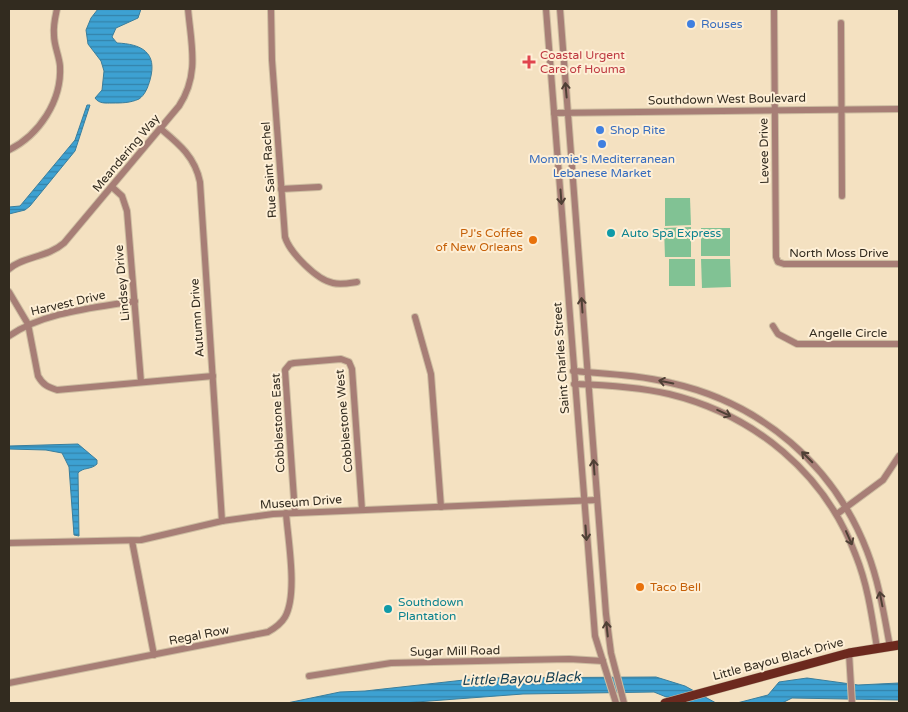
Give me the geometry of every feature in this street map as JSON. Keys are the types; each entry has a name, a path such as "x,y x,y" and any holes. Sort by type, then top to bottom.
{"main road":[{"name":"Little Bayou Black Drive","path":"667,703 849,653 899,645"}],"street":[{"path":"9,150 20,144 41,125 52,102 60,66 54,37 57,9"},
{"name":"Meandering Way","path":"9,269 18,263 57,250 72,236 161,129 184,98 191,80 193,63 188,9"},
{"name":"Rue Saint Rachel","path":"271,9 285,238 292,252 324,281 335,284 357,282"},
{"name":"Saint Charles Street","path":"546,9 595,636 615,702"},
{"name":"Saint Charles Street","path":"560,9 606,614 616,677 624,701"},
{"name":"Levee Drive","path":"774,9 776,257 778,262"},
{"path":"841,22 842,196"},
{"name":"Southdown West Boulevard","path":"554,113 899,109"},
{"name":"Autumn Drive","path":"161,129 184,149 198,174 222,521"},
{"name":"Lindsey Drive","path":"112,187 122,196 128,211 141,382"},
{"path":"281,189 319,187"},
{"name":"North Moss Drive","path":"778,262 784,264 899,264"},
{"path":"9,292 28,324 38,376 42,383 48,387 57,390 213,376"},
{"name":"Harvest Drive","path":"9,336 28,324 93,308 135,301"},
{"path":"415,317 431,374 441,507"},
{"name":"Angelle Circle","path":"773,326 778,334 797,344 899,344"},
{"name":"Cobblestone West","path":"319,361 341,359 351,364 362,510"},
{"name":"Cobblestone East","path":"295,512 285,370 291,363 319,361"},
{"path":"574,371 673,383 705,392 744,409 775,429 797,447 822,474 847,508 863,539 876,579 890,647"},
{"path":"574,384 669,394 701,403 737,419 768,439 789,456 815,483 837,514 849,538 864,580 877,648"},
{"path":"837,514 883,480 899,456"},
{"name":"Museum Drive","path":"9,543 132,541 158,537 222,521 295,512 597,500"},
{"name":"Regal Row","path":"9,683 260,635 277,627 284,618 289,604 290,583 286,513"},
{"path":"132,541 154,655"},
{"path":"849,653 852,703"},
{"name":"Sugar Mill Road","path":"309,676 391,663 568,659 603,661"}],"green space":[{"path":"665,198 690,198 691,225 665,226"},
{"path":"691,227 691,257 665,257 664,228"},
{"path":"701,228 730,228 730,256 701,256"},
{"path":"669,259 695,259 695,286 669,286"},
{"path":"701,259 730,259 731,287 702,288"}],"water":[{"path":"98,9 141,9 138,18 116,28 112,37 117,43 133,45 146,51 149,56 152,63 150,80 145,93 139,99 107,103 95,98 102,90 104,71 101,61 88,44 86,30 91,18"},
{"path":"87,105 90,105 75,151 30,206 25,210 9,214 9,207 20,206 75,140"},
{"path":"78,444 97,460 95,466 78,473 79,536 74,535 69,467 62,453 46,450 9,449 9,446"},
{"name":"Little Bayou Black","path":"656,677 685,686 716,703 681,703 654,692 523,694 403,703 287,703 340,692 482,678"},
{"path":"807,678 858,685 899,683 899,700 792,698 782,703 737,703 768,695 779,682"}],"place":[{"name":"Rouses","path":"691,24"},
{"name":"Coastal Urgent Care of Houma","path":"529,62"},
{"name":"Shop Rite","path":"600,130"},
{"name":"Mommie's Mediterranean Lebanese Market","path":"602,144"},
{"name":"Auto Spa Express","path":"611,233"},
{"name":"PJ's Coffee of New Orleans","path":"533,240"},
{"name":"Taco Bell","path":"640,587"},
{"name":"Southdown Plantation","path":"388,609"}]}
